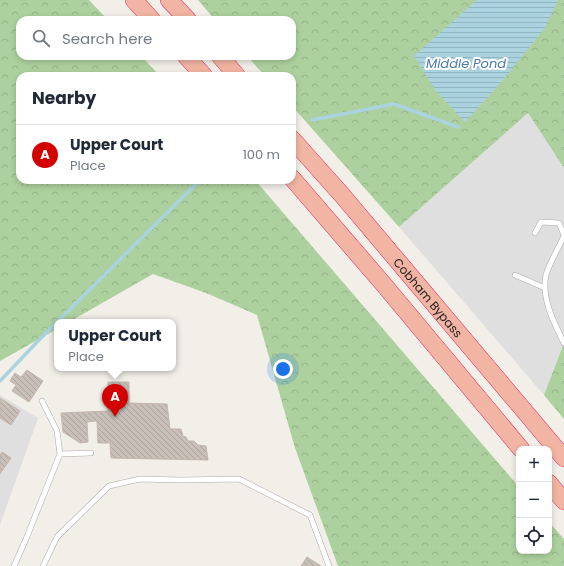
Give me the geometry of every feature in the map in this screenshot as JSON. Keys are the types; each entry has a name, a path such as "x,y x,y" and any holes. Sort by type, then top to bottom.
{"highway":[{"path":"134,0 148,16"},
{"path":"169,0 184,16"},
{"path":"190,60 200,72"},
{"path":"223,60 234,72"},
{"name":"Cobham Bypass","path":"296,143 342,195 564,458"},
{"name":"Cobham Bypass","path":"296,183 390,292 518,446"},
{"path":"552,487 564,501"}],"lane":[{"path":"535,233 541,222 559,223 564,235 546,274 545,288 548,304 558,332 564,343"},
{"path":"515,275 545,288"},
{"path":"14,566 60,454 57,432 42,401"},
{"path":"60,454 91,453"},
{"path":"43,566 57,537 109,486 140,479 239,479 310,515 329,566"}],"shaded area":[{"path":"528,113 564,168 564,343 544,395 399,227"},
{"path":"0,395 38,418 0,525"}],"green space":[{"path":"0,0 89,0 104,16 16,16 16,60 145,60 156,72 16,72 16,184 258,184 516,484 516,554 552,554 552,525 564,539 564,566 338,566 295,448 257,315 206,293 153,274 74,319 54,319 54,331 0,361"},
{"path":"198,0 564,0 564,168 528,113 399,227 296,111 296,72 261,72 251,60 296,60 296,16 212,16"},
{"path":"564,343 564,419 544,395"}],"water":[{"name":"Middle Pond","path":"477,0 558,0 545,28 497,87 465,122 435,90 414,56"}],"building":[{"path":"27,370 43,381 29,402 12,391 16,385 10,381 15,373 21,377"},
{"path":"108,382 129,382 129,403 167,404 170,429 181,429 183,436 186,437 188,441 194,441 198,445 206,446 208,460 111,458 110,443 98,443 97,421 87,422 88,442 80,443 63,432 61,413 108,411"},
{"path":"0,398 20,411 11,425 0,418"},
{"path":"2,452 11,458 0,474 0,455"},
{"path":"307,557 321,566 301,566"}],"waterway":[{"path":"312,120 394,104 458,127"},
{"path":"60,319 196,184"},
{"path":"0,381 54,325"}],"place":[{"name":"Upper Court","path":"115,417"}]}
